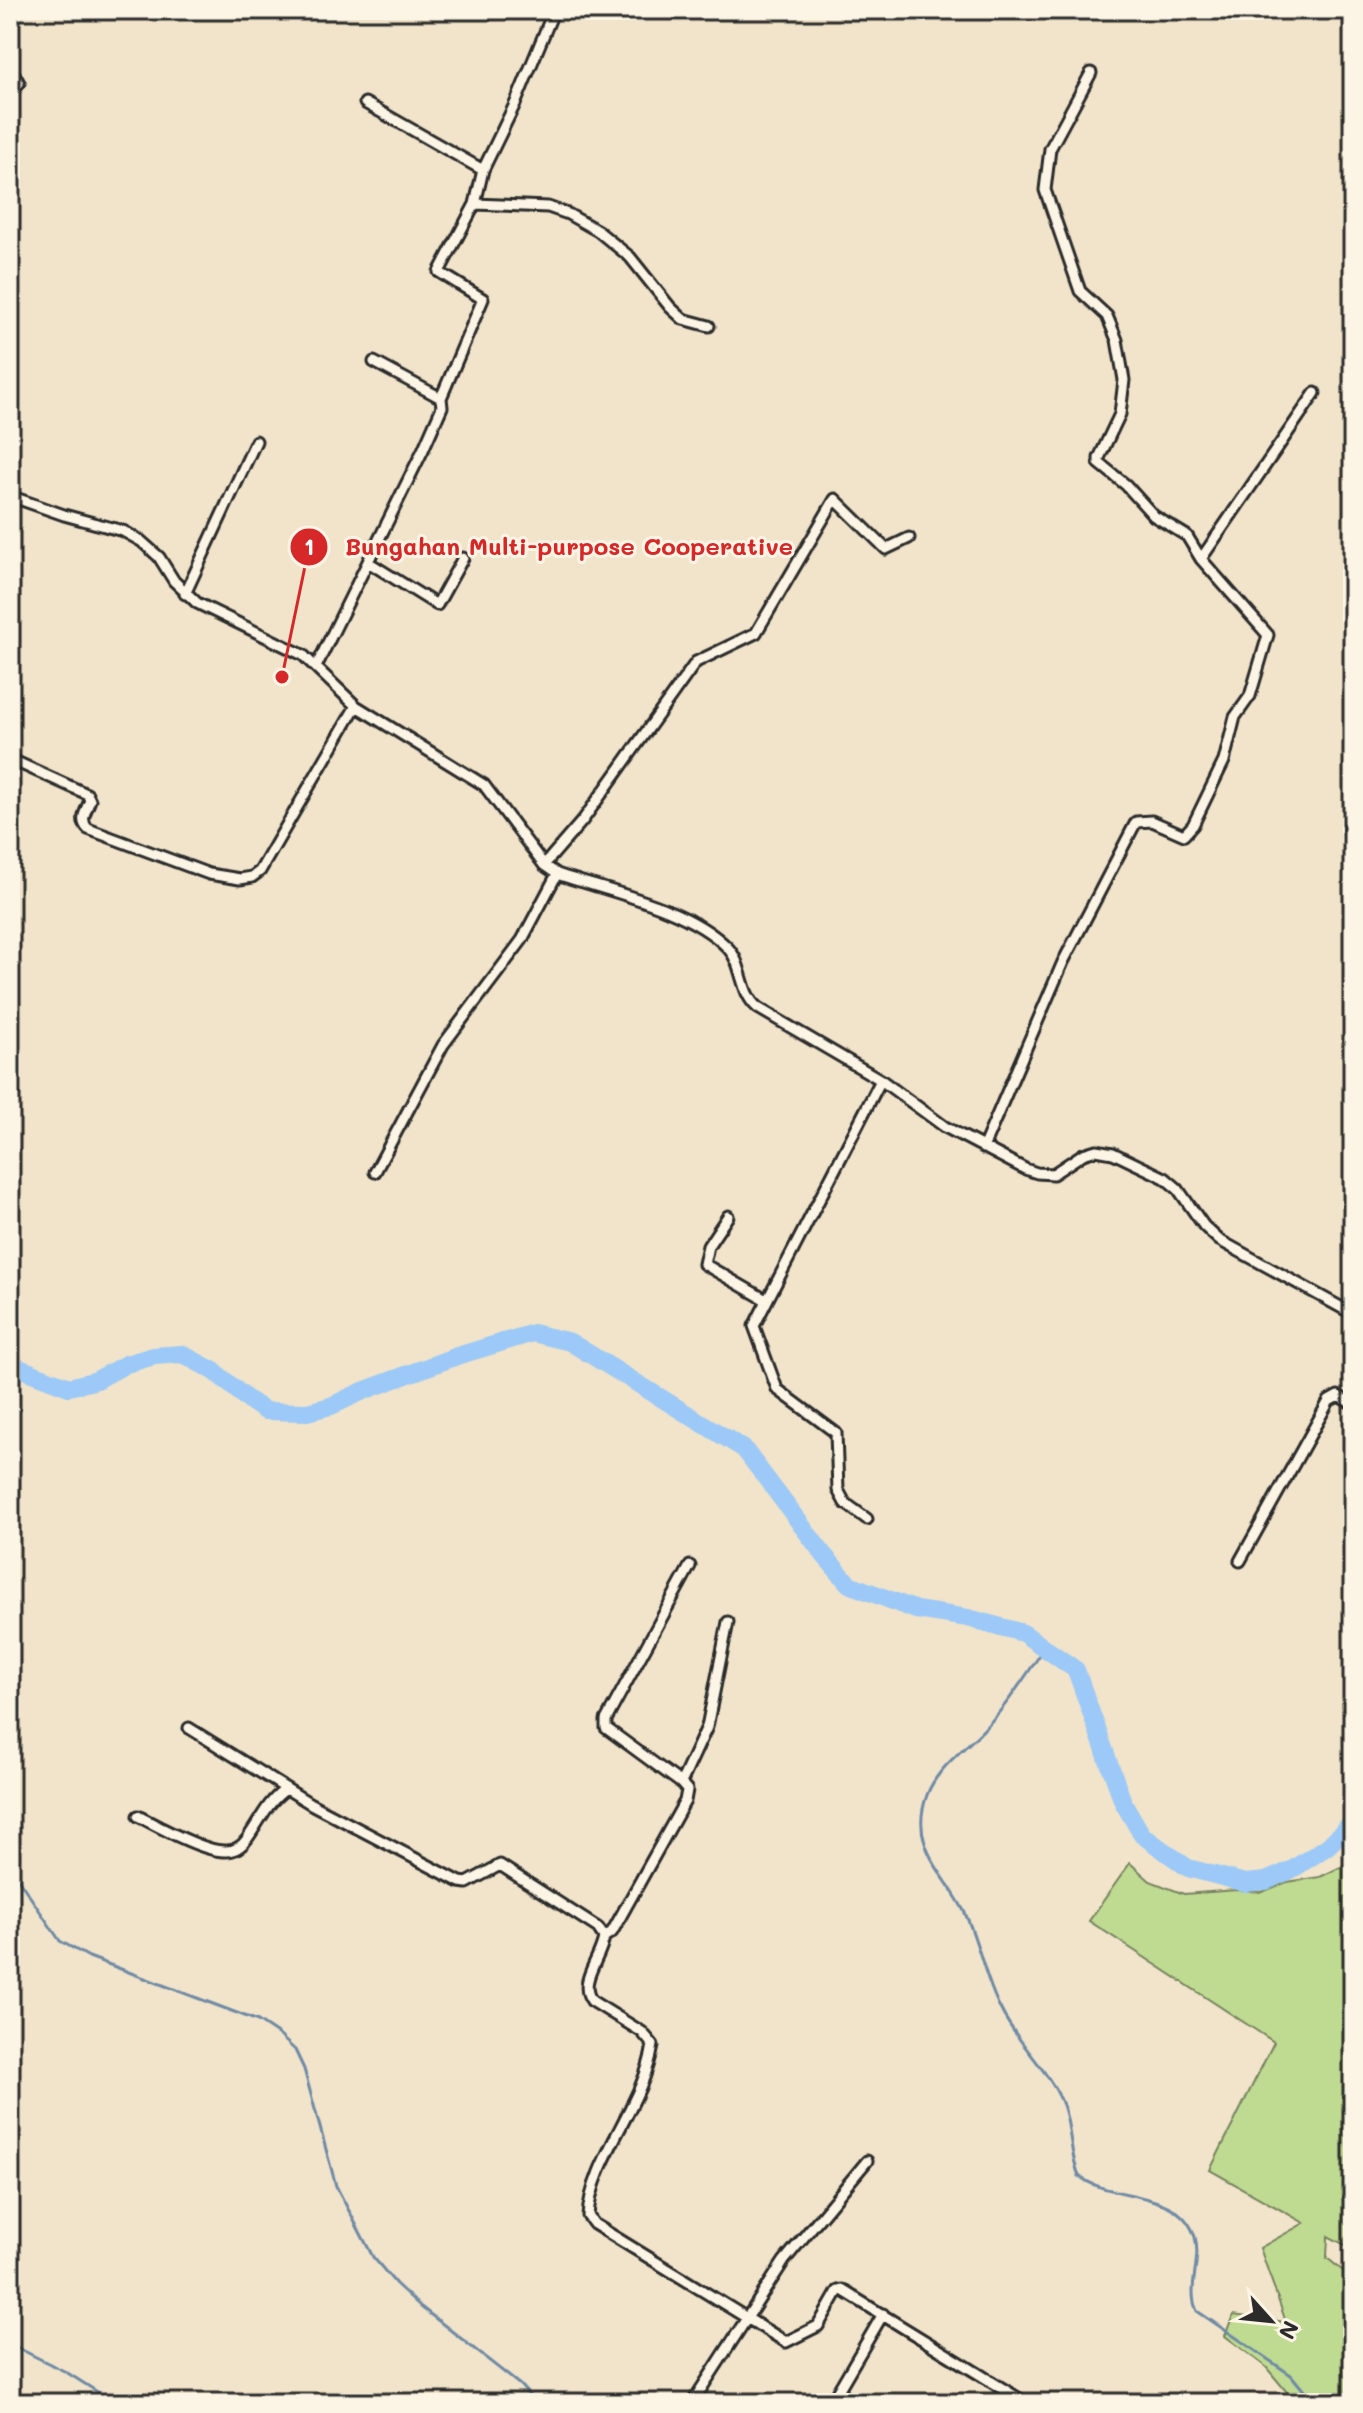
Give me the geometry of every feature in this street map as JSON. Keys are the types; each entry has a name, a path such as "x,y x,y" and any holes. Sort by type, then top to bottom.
{"street":[{"path":"316,667 442,407 441,398 483,299 439,272 475,204 483,170 516,102 554,10"},
{"path":"10,67 19,83 10,96"},
{"path":"983,1148 1063,962 1136,822 1152,821 1184,835 1193,825 1224,761 1235,717 1250,696 1268,635 1201,559 1187,536 1154,516 1126,485 1099,463 1120,414 1124,380 1117,340 1107,316 1080,291 1045,190 1050,149 1091,73"},
{"path":"365,103 483,170"},
{"path":"475,204 548,207 568,214 598,231 630,257 683,319 709,326"},
{"path":"374,362 441,398"},
{"path":"1201,559 1315,393"},
{"path":"185,594 256,441"},
{"path":"10,496 132,536 159,557 185,594 197,603 303,655 356,706 484,785 544,865 557,874 666,910 704,930 731,951 750,1001 881,1080 945,1127 1037,1173 1061,1171 1090,1151 1113,1153 1172,1182 1204,1226 1219,1240 1353,1314"},
{"path":"544,865 583,820 696,662 756,633 835,499 886,549 909,538"},
{"path":"368,562 437,605 463,558"},
{"path":"10,759 87,794 90,800 83,824 88,829 209,874 224,878 252,877 260,871 356,706"},
{"path":"375,1172 443,1045 522,940 557,874"},
{"path":"867,1519 845,1503 838,1490 836,1433 777,1389 754,1326 881,1080"},
{"path":"728,1216 708,1246 704,1264 766,1300"},
{"path":"1240,1561 1329,1401 1338,1396 1353,1404"},
{"path":"604,1937 612,1932 685,1801 687,1790 681,1783 606,1728 606,1720 690,1566"},
{"path":"681,1783 707,1727 728,1622"},
{"path":"189,1728 286,1789 460,1882 467,1883 500,1865 598,1928 604,1937 603,1946 586,1986 587,1994 592,2001 642,2032 653,2045 649,2067 594,2184 588,2216 594,2224 786,2342 818,2326 839,2290 1026,2403"},
{"path":"138,1816 176,1836 224,1852 239,1848 271,1803 286,1789"},
{"path":"692,2403 784,2261 867,2161"},
{"path":"832,2401 883,2314"}],"green space":[{"path":"1353,1861 1353,2249 1328,2236 1327,2258 1347,2274 1353,2271 1353,2360 1350,2363 1353,2366 1353,2403 1296,2403 1266,2367 1225,2336 1233,2315 1286,2322 1260,2248 1304,2223 1210,2170 1274,2042 1089,1921 1130,1863 1150,1881 1184,1894 1236,1890 1262,1892 1287,1882 1320,1877"}],"waterway":[{"path":"10,1360 19,1368 69,1387 97,1380 126,1364 154,1356 182,1354 214,1371 265,1411 307,1412 331,1406 457,1356 533,1333 570,1342 744,1449 849,1584 916,1610 968,1618 1023,1633 1076,1670 1123,1802 1142,1835 1188,1868 1245,1883 1266,1881 1293,1869 1328,1846 1353,1821"},
{"path":"1044,1649 1002,1709 938,1775 922,1813 925,1843 964,1911 1000,2008 1013,2031 1052,2083 1062,2104 1079,2176 1093,2184 1160,2203 1175,2210 1187,2221 1197,2246 1193,2294 1197,2311 1291,2375 1314,2403"},
{"path":"10,1867 60,1941 89,1957 258,2021 295,2050 304,2069 336,2186 373,2257 421,2307 520,2385 536,2403"},
{"path":"10,2344 66,2372 115,2403"}],"place":[{"name":"Bungahan Multi-purpose Cooperative","path":"282,677"}]}
